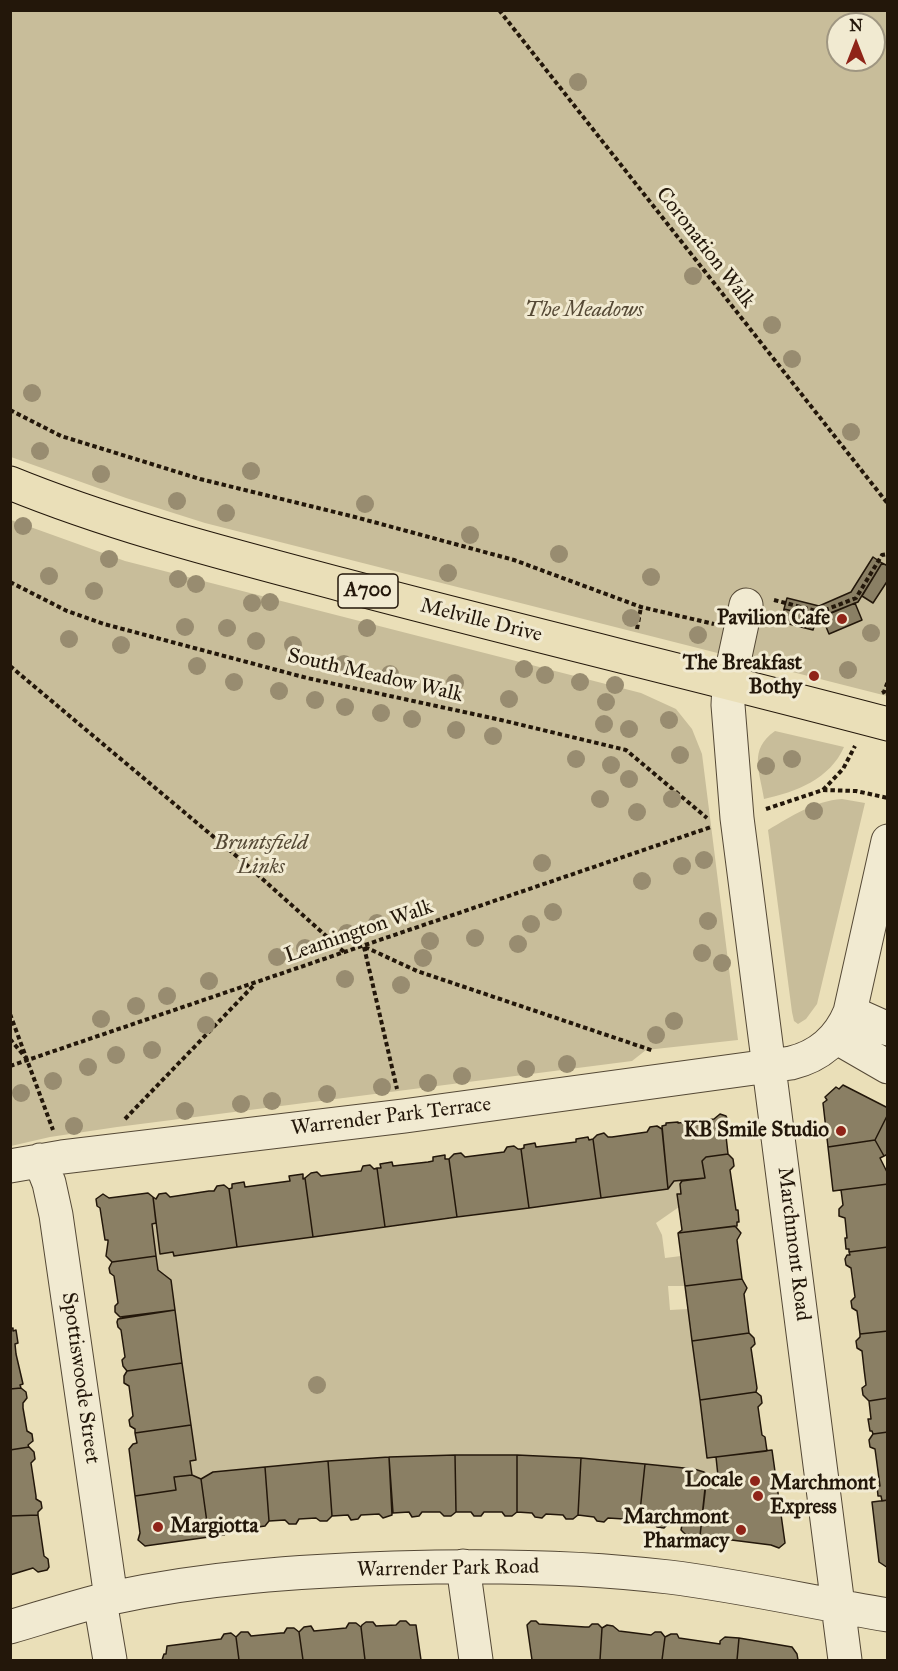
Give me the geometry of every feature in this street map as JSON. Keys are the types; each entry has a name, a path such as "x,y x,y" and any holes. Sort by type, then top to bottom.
{"main road":[{"name":"Melville Drive","path":"10,483 145,530 275,567 888,724"}],"street":[{"name":"Marchmont Road","path":"744,618 729,684 728,723 738,818 845,1660"},
{"path":"843,1024 888,841"},
{"name":"Warrender Park Terrace","path":"51,1159 404,1116 771,1066 805,1060 824,1049 843,1024"},
{"path":"843,1024 888,1029"},
{"path":"843,1024 888,1067"},
{"name":"Spottiswoode Street","path":"51,1159 49,1183 56,1215 106,1599 110,1660"},
{"path":"463,1566 476,1660"},
{"name":"Warrender Park Road","path":"10,1627 106,1599 175,1586 337,1570 463,1566 549,1568 669,1577 888,1615"}],"path":[{"name":"Coronation Walk","path":"499,10 888,504"},
{"path":"10,410 61,436 200,479 355,517 514,560 641,607 744,618 774,600 820,612 856,598 882,555 888,554"},
{"name":"South Meadow Walk","path":"10,582 67,611 104,624 307,678 626,750 717,825"},
{"path":"636,637 641,607"},
{"path":"10,666 240,859 344,952"},
{"path":"823,790 843,769 857,742"},
{"path":"759,811 823,790 856,791 888,798"},
{"name":"Leamington Walk","path":"10,1066 717,825"},
{"path":"364,946 417,971 660,1053"},
{"path":"364,946 404,1116"},
{"path":"10,1014 28,1060 51,1159 256,983"},
{"path":"10,1039 28,1060"}],"green space":[{"name":"The Meadows","path":"11,11 887,11 887,696 205,523 11,457"},
{"name":"Bruntsfield Links","path":"11,520 125,561 641,693 676,709 692,729 702,754 738,1040 646,1050 632,1061 117,1127 50,1137 11,1146"},
{"path":"775,731 844,747 838,758 821,776 800,788 764,799 758,762 759,753 761,746"},
{"path":"842,799 865,803 817,1004 806,1019 798,1024 794,1021 792,1012 768,830 813,806"},
{"path":"674,1181 682,1181 681,1194 677,1195 679,1207 656,1223 662,1235 665,1258 681,1256 685,1286 668,1286 670,1310 688,1309 707,1458 716,1457 718,1476 714,1479 706,1479 707,1475 704,1472 694,1469 514,1455 393,1457 213,1472 201,1479 192,1475 190,1461 195,1460 171,1280 158,1270 152,1224 156,1223 160,1254 173,1252 174,1256 668,1189"}],"building":[{"path":"873,557 882,563 858,602 820,617 784,609 787,598 819,606 851,592"},
{"path":"882,563 888,566 888,580 873,603 862,596"},
{"path":"855,603 862,620 829,634 822,617"},
{"path":"784,609 817,617 813,630 781,622"},
{"path":"843,1085 888,1108 888,1114 875,1140 828,1147 823,1103 827,1100 825,1097 836,1087 839,1089"},
{"path":"720,1114 726,1116 728,1120 725,1127 728,1154 706,1157 702,1161 705,1178 674,1181 668,1189 662,1126 666,1123 714,1119"},
{"path":"888,1114 888,1154 884,1156 875,1140"},
{"path":"657,1126 662,1129 668,1189 601,1198 593,1139 604,1133 612,1137 647,1132 650,1127"},
{"path":"588,1137 589,1140 593,1139 601,1198 529,1208 521,1149 524,1145 535,1143 536,1147 576,1142 576,1139"},
{"path":"875,1140 884,1156 880,1158 888,1174 888,1184 833,1191 828,1147"},
{"path":"514,1146 521,1149 529,1208 457,1217 449,1159 454,1154 461,1153 465,1157 504,1152 507,1147"},
{"path":"728,1154 733,1159 734,1166 730,1170 736,1210 738,1210 737,1226 678,1233 682,1230 677,1194 681,1194 680,1184 682,1181 705,1178 702,1161 706,1157"},
{"path":"445,1155 445,1159 449,1159 457,1217 385,1227 377,1168 381,1168 380,1164 392,1162 393,1166 428,1162 433,1161 433,1157"},
{"path":"370,1165 374,1169 377,1168 385,1227 313,1237 305,1178 317,1172 321,1176 361,1171 363,1166"},
{"path":"303,1174 313,1237 237,1247 229,1189 232,1188 232,1184 244,1182 245,1187 290,1181 289,1176"},
{"path":"888,1184 888,1247 849,1252 849,1249 846,1249 845,1218 839,1216 839,1209 843,1205 841,1190"},
{"path":"224,1185 229,1189 237,1247 174,1256 173,1252 160,1254 153,1197 156,1199 159,1194 166,1193 170,1197 214,1191 217,1186"},
{"path":"148,1193 153,1197 156,1223 152,1224 156,1256 112,1262 106,1256 108,1240 105,1240 100,1208 97,1206 96,1199 103,1194 109,1198"},
{"path":"735,1226 741,1233 737,1240 742,1279 685,1286 678,1233"},
{"path":"888,1247 888,1331 860,1334 857,1311 852,1308 851,1301 855,1297 851,1268 846,1265 845,1259 847,1255 850,1255 849,1252"},
{"path":"156,1256 158,1270 171,1280 175,1310 120,1317 115,1312 115,1306 118,1303 114,1276 110,1273 109,1268 112,1262"},
{"path":"742,1279 747,1288 744,1294 749,1333 692,1341 685,1286"},
{"path":"175,1310 182,1363 127,1371 123,1366 122,1360 125,1357 118,1319"},
{"path":"13,1328 13,1331 16,1330 18,1343 15,1344 16,1354 23,1384 20,1385 21,1388 10,1389 10,1329"},
{"path":"888,1331 888,1398 869,1401 863,1395 862,1388 866,1385 862,1351 857,1348 856,1341 860,1334"},
{"path":"749,1333 754,1338 755,1344 751,1348 756,1392 700,1400 692,1341"},
{"path":"182,1363 191,1425 135,1433 129,1420 133,1416 129,1386 124,1383 127,1371"},
{"path":"21,1388 26,1392 27,1398 23,1403 23,1408 27,1431 32,1434 33,1441 28,1445 29,1447 10,1450 10,1389"},
{"path":"756,1392 761,1396 762,1403 758,1407 767,1451 707,1458 700,1400"},
{"path":"888,1398 888,1432 873,1434 870,1431 868,1419 871,1419 869,1401"},
{"path":"191,1425 196,1460 190,1461 192,1475 174,1477 176,1490 135,1496 129,1449 137,1443 135,1433"},
{"path":"888,1432 888,1500 882,1501 881,1496 878,1496 877,1486 880,1486 875,1449 870,1447 869,1440 873,1434"},
{"path":"29,1447 34,1452 35,1459 31,1463 36,1499 41,1502 42,1508 38,1515 10,1516 10,1450"},
{"path":"772,1450 785,1543 779,1548 700,1536 706,1479 714,1479 718,1476 716,1457"},
{"path":"455,1455 517,1455 517,1512 512,1516 505,1516 502,1512 484,1512 481,1516 474,1516 471,1512 456,1512"},
{"path":"455,1455 456,1512 451,1516 444,1516 440,1512 422,1512 419,1516 412,1517 409,1512 393,1513 389,1457"},
{"path":"517,1455 581,1458 578,1515 573,1519 566,1519 563,1515 546,1514 542,1518 535,1517 532,1513 517,1512"},
{"path":"389,1457 392,1515 383,1518 379,1514 361,1515 358,1519 351,1520 348,1515 332,1516 328,1461"},
{"path":"581,1458 645,1464 639,1521 627,1524 624,1519 608,1518 604,1522 597,1521 594,1517 578,1515"},
{"path":"328,1461 332,1516 327,1521 320,1521 316,1518 299,1519 296,1524 289,1524 285,1520 269,1521 265,1467"},
{"path":"645,1464 694,1469 707,1475 700,1536 685,1534 681,1530 682,1525 668,1524 664,1528 657,1527 654,1522 639,1521"},
{"path":"265,1467 269,1521 265,1526 258,1527 254,1523 227,1526 228,1530 224,1535 209,1537 201,1479 213,1472"},
{"path":"192,1475 201,1479 209,1537 145,1546 138,1540 140,1533 135,1496 176,1490 174,1477"},
{"path":"888,1500 888,1568 879,1562 872,1502"},
{"path":"38,1515 44,1556 48,1559 49,1567 47,1570 38,1572 33,1568 10,1575 10,1516"},
{"path":"400,1621 416,1625 421,1660 365,1660 362,1625 366,1622 373,1622 376,1626 396,1625"},
{"path":"531,1621 539,1624 585,1627 598,1624 602,1628 600,1660 532,1660 527,1625"},
{"path":"349,1623 356,1623 361,1627 365,1660 303,1660 299,1632 304,1627 311,1626 314,1631 346,1628"},
{"path":"607,1625 619,1631 651,1635 661,1632 665,1637 662,1660 600,1660 602,1628"},
{"path":"287,1628 294,1628 299,1632 303,1660 239,1660 236,1637 241,1632 248,1632 251,1636 284,1633"},
{"path":"231,1633 236,1637 239,1660 162,1660 167,1646 221,1639 224,1634"},
{"path":"677,1634 679,1638 720,1644 725,1637 739,1638 737,1660 662,1660 665,1637"},
{"path":"739,1638 792,1647 798,1660 737,1660"}],"place":[{"name":"Pavilion Cafe","path":"842,619"},
{"name":"The Breakfast Bothy","path":"814,676"},
{"name":"KB Smile Studio","path":"841,1131"},
{"name":"Locale","path":"755,1481"},
{"name":"Marchmont Express","path":"758,1496"},
{"name":"Margiotta","path":"158,1527"},
{"name":"Marchmont Pharmacy","path":"741,1530"}]}
